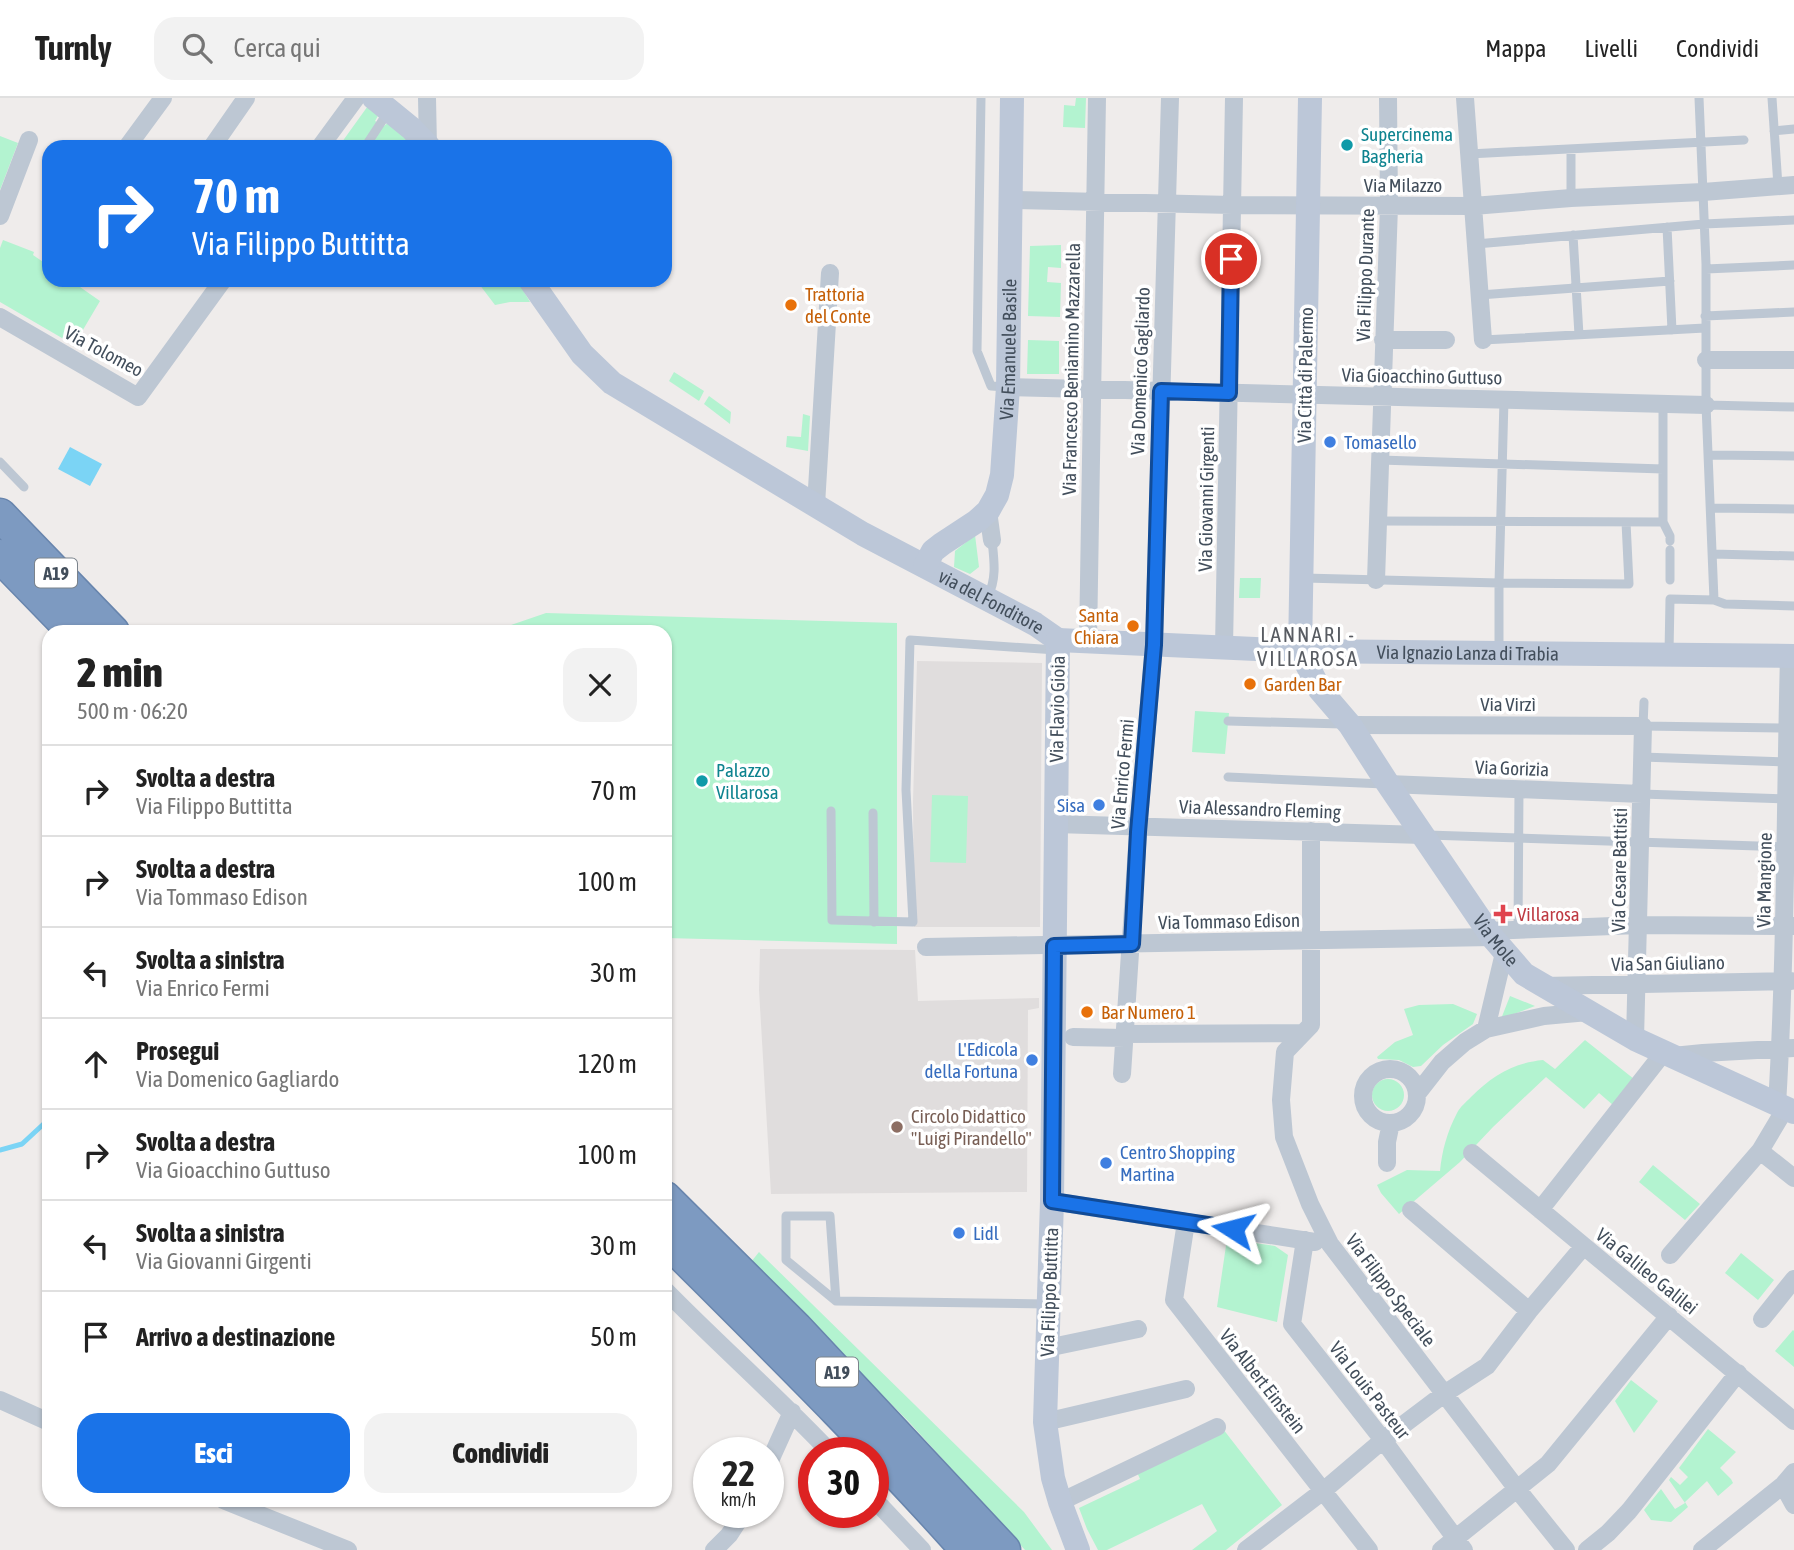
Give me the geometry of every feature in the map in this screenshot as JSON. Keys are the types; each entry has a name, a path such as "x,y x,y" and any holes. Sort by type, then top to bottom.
{"highway":[{"name":"A19","path":"0,515 106,625"},
{"name":"A19","path":"0,556 67,625"},
{"name":"A19","path":"672,1205 796,1328 1004,1550"},
{"name":"A19","path":"672,1245 805,1378 967,1550"}],"main road":[{"name":"Via Emanuele Basile","path":"988,511 997,495 1002,475 1008,387 1012,98"},
{"name":"Via Città di Palermo","path":"1300,651 1310,98"},
{"path":"381,104 422,140"},
{"name":"via del Fonditore","path":"535,287 582,354 612,383 863,534 1035,624 1058,645"},
{"path":"925,566 933,551 977,522 988,511"},
{"name":"Via Ignazio Lanza di Trabia","path":"1058,645 1088,641 1300,651 1791,656"},
{"name":"Via Flavio Gioia","path":"1054,946 1058,645"},
{"name":"Via Mole","path":"1300,651 1320,690 1350,724 1494,940 1524,974 1635,1039 1785,1109"},
{"name":"Via Filippo Buttitta","path":"1054,946 1052,1201 1045,1422 1060,1502 1078,1550"}],"street":[{"path":"132,140 163,98"},
{"path":"217,140 246,98"},
{"path":"325,140 356,98"},
{"path":"427,98 429,140"},
{"name":"Via Francesco Beniamino Mazzarella","path":"1088,641 1097,98"},
{"name":"Via Domenico Gagliardo","path":"1154,645 1170,98"},
{"name":"Via Giovanni Girgenti","path":"1224,648 1234,98"},
{"name":"Via Filippo Durante","path":"1376,580 1389,206 1388,98"},
{"path":"1465,98 1483,340"},
{"path":"0,216 29,140"},
{"name":"Via Milazzo","path":"1011,200 1308,206 1474,206 1786,186"},
{"path":"816,505 830,273"},
{"name":"Via Tolomeo","path":"0,317 138,397 218,287"},
{"path":"1383,340 1447,340"},
{"path":"1706,360 1794,360"},
{"name":"Via Gioacchino Guttuso","path":"1008,387 1706,405"},
{"path":"988,511 992,540"},
{"name":"Via Enrico Fermi","path":"1122,1074 1154,645"},
{"name":"Via Mangione","path":"1785,1109 1790,847 1790,762 1787,729 1791,656"},
{"name":"Via Virzì","path":"1350,724 1643,726"},
{"name":"Via Cesare Battisti","path":"1635,1039 1643,726"},
{"name":"Via Gorizia","path":"1388,784 1642,794"},
{"name":"Via Alessandro Fleming","path":"1055,824 1423,835"},
{"path":"1073,1037 1307,1029 1311,941 1311,831"},
{"name":"Via Tommaso Edison","path":"926,947 1494,940 1518,930 1638,925 1789,926"},
{"path":"1486,1029 1494,940"},
{"name":"Via San Giuliano","path":"1543,986 1788,981"},
{"path":"1418,1094 1442,1062 1465,1042 1486,1029 1544,1016 1588,1012"},
{"name":"Via Filippo Speciale","path":"1307,1029 1285,1052 1281,1100 1284,1137 1310,1204 1330,1244 1566,1550"},
{"path":"1540,1210 1668,1054 1787,1049"},
{"path":"1384,1069 1403,1071 1410,1077 1418,1094 1413,1111 1407,1117 1391,1124 1374,1119 1362,1097 1363,1087 1368,1079 1375,1072 1384,1069"},
{"path":"1670,1255 1760,1151 1785,1109"},
{"path":"1387,1163 1387,1142 1391,1124"},
{"path":"1760,1151 1794,1178"},
{"name":"Via Galileo Galilei","path":"1472,1153 1794,1421"},
{"path":"1052,1201 1330,1244"},
{"path":"1411,1210 1529,1311"},
{"name":"Via Albert Einstein","path":"1186,1222 1174,1300 1369,1550"},
{"name":"Via Louis Pasteur","path":"1305,1240 1292,1324 1383,1440 1453,1546"},
{"path":"1246,1550 1323,1491 1383,1440 1444,1394 1487,1366 1583,1247"},
{"path":"1762,1319 1794,1279"},
{"path":"672,1297 816,1437"},
{"path":"1453,1546 1548,1464 1669,1316"},
{"path":"1047,1349 1138,1329"},
{"path":"1587,1550 1629,1511 1738,1373"},
{"path":"1045,1422 1186,1389"},
{"path":"0,1400 42,1419"},
{"path":"781,1437 792,1412"},
{"path":"1060,1502 1217,1427"},
{"path":"1703,1550 1788,1478 1794,1505"},
{"path":"240,1507 348,1550"},
{"path":"889,1515 922,1550"},
{"path":"714,1550 734,1528"}],"lane":[{"path":"981,98 977,351 991,386 1008,387"},
{"path":"1699,98 1706,269 1706,405 1714,600"},
{"path":"1772,98 1774,131 1786,186"},
{"path":"368,140 381,104"},
{"path":"1774,131 1794,129"},
{"path":"1469,154 1744,141"},
{"path":"1572,149 1572,198"},
{"path":"1476,244 1704,224 1794,220"},
{"path":"1667,227 1672,330"},
{"path":"1573,235 1579,335"},
{"path":"1706,269 1794,265"},
{"path":"1480,295 1670,281"},
{"path":"1705,316 1794,312"},
{"path":"1483,340 1705,328"},
{"path":"1499,653 1504,400"},
{"path":"1663,404 1663,522 1670,536 1669,655"},
{"name":"Via Gioacchino Guttuso","path":"1706,405 1794,407"},
{"path":"1709,455 1794,456"},
{"path":"1380,460 1663,469"},
{"path":"0,462 24,486"},
{"path":"1711,508 1794,509"},
{"path":"1379,521 1663,522"},
{"path":"1302,578 1629,584 1626,522"},
{"path":"987,598 995,577 992,540"},
{"path":"1713,554 1794,556"},
{"path":"1670,599 1794,606"},
{"path":"831,811 832,920 913,922 906,790 910,640 1058,645"},
{"name":"Via Cesare Battisti","path":"1643,726 1644,702"},
{"name":"Via Virzì","path":"1228,721 1350,724"},
{"name":"Via Virzì","path":"1643,726 1787,729"},
{"path":"1642,757 1790,762"},
{"name":"Via Gorizia","path":"1228,777 1388,784"},
{"path":"1518,930 1519,789"},
{"name":"Via Gorizia","path":"1642,794 1790,799"},
{"path":"873,813 874,922"},
{"path":"1423,835 1790,847"},
{"path":"836,1301 831,1216 786,1216 786,1260 836,1301 1049,1304"}],"shaded area":[{"path":"917,661 1042,663 1040,927 914,927 913,801"},
{"name":"Circolo Didattico \"Luigi Pirandello\"","path":"760,949 915,950 918,1001 1039,998 1039,1008 1028,1010 1027,1192 771,1194 759,990"}],"green space":[{"path":"1076,98 1086,98 1085,128 1063,127 1064,105 1075,106"},
{"path":"370,103 379,114 375,121 384,126 389,122 412,140 343,140"},
{"path":"0,136 18,143 0,190"},
{"path":"3,240 34,252 33,255 42,261 42,287 80,287 100,301 74,345 0,302 0,248"},
{"path":"1061,245 1061,268 1048,267 1047,282 1061,283 1060,317 1028,316 1030,246"},
{"path":"481,287 521,287 530,302 510,302 495,305"},
{"path":"1028,340 1059,341 1059,374 1027,374"},
{"path":"674,372 704,391 699,401 669,381"},
{"path":"709,396 731,412 730,424 704,404"},
{"path":"803,414 810,416 808,451 786,447 787,436 801,437"},
{"path":"975,535 979,567 970,574 954,567 955,551"},
{"path":"1240,578 1261,578 1260,598 1239,598"},
{"path":"546,613 897,623 897,944 672,938 672,625 511,625"},
{"path":"1195,711 1229,713 1225,754 1192,752"},
{"path":"932,795 968,796 966,863 930,862"},
{"path":"1510,996 1535,1006 1501,1019"},
{"path":"1453,1004 1477,1014 1473,1024 1443,1045 1421,1066 1413,1067 1399,1060 1378,1059 1377,1057 1395,1042 1413,1035 1404,1009 1419,1005"},
{"path":"1585,1040 1634,1079 1613,1105 1599,1093 1584,1109 1546,1077 1460,1162 1399,1214 1381,1193 1377,1185 1407,1170 1440,1171 1450,1127 1457,1113 1487,1083 1513,1067 1532,1062 1543,1060 1555,1069"},
{"path":"1388,1079 1399,1084 1404,1095 1399,1106 1388,1111 1377,1106 1372,1095 1377,1084"},
{"path":"1653,1165 1700,1204 1685,1220 1639,1182"},
{"path":"1227,1239 1275,1246 1288,1255 1277,1322 1217,1307"},
{"path":"759,1252 1024,1512 1052,1550 1025,1550 909,1422 751,1262"},
{"path":"1741,1253 1774,1280 1758,1300 1725,1273"},
{"path":"1794,1331 1794,1367 1775,1351"},
{"path":"1631,1380 1658,1401 1634,1433 1615,1401"},
{"path":"1223,1429 1282,1505 1226,1550 1192,1550 1217,1531 1202,1504 1107,1550 1098,1550 1079,1508 1140,1479 1136,1470"},
{"path":"1708,1429 1736,1452 1720,1468 1733,1483 1718,1496 1707,1481 1685,1502 1688,1507 1671,1522 1651,1520 1644,1510 1661,1489 1675,1509 1685,1503 1669,1480 1671,1477 1680,1485 1688,1477 1679,1468"}],"water":[{"path":"70,447 102,464 90,486 58,469"}],"waterway":[{"path":"0,1150 22,1144 42,1125"}],"place":[{"name":"Supercinema Bagheria","path":"1347,145"},
{"name":"Trattoria del Conte","path":"791,305"},
{"name":"Tomasello","path":"1330,442"},
{"name":"Santa Chiara","path":"1133,626"},
{"name":"Garden Bar","path":"1250,684"},
{"name":"Palazzo Villarosa","path":"702,781"},
{"name":"Sisa","path":"1099,805"},
{"name":"Villarosa","path":"1503,914"},
{"name":"Bar Numero 1","path":"1087,1012"},
{"name":"L'Edicola della Fortuna","path":"1032,1060"},
{"name":"Circolo Didattico \"Luigi Pirandello\"","path":"897,1127"},
{"name":"Centro Shopping Martina","path":"1106,1163"},
{"name":"Lidl","path":"959,1233"}],"district":[{"name":"LANNARI - VILLAROSA","path":"1308,646"}],"route":[{"path":"1231,259 1229,393 1161,391 1154,645 1138,832 1132,944 1054,946 1052,1201 1233,1229"}]}
